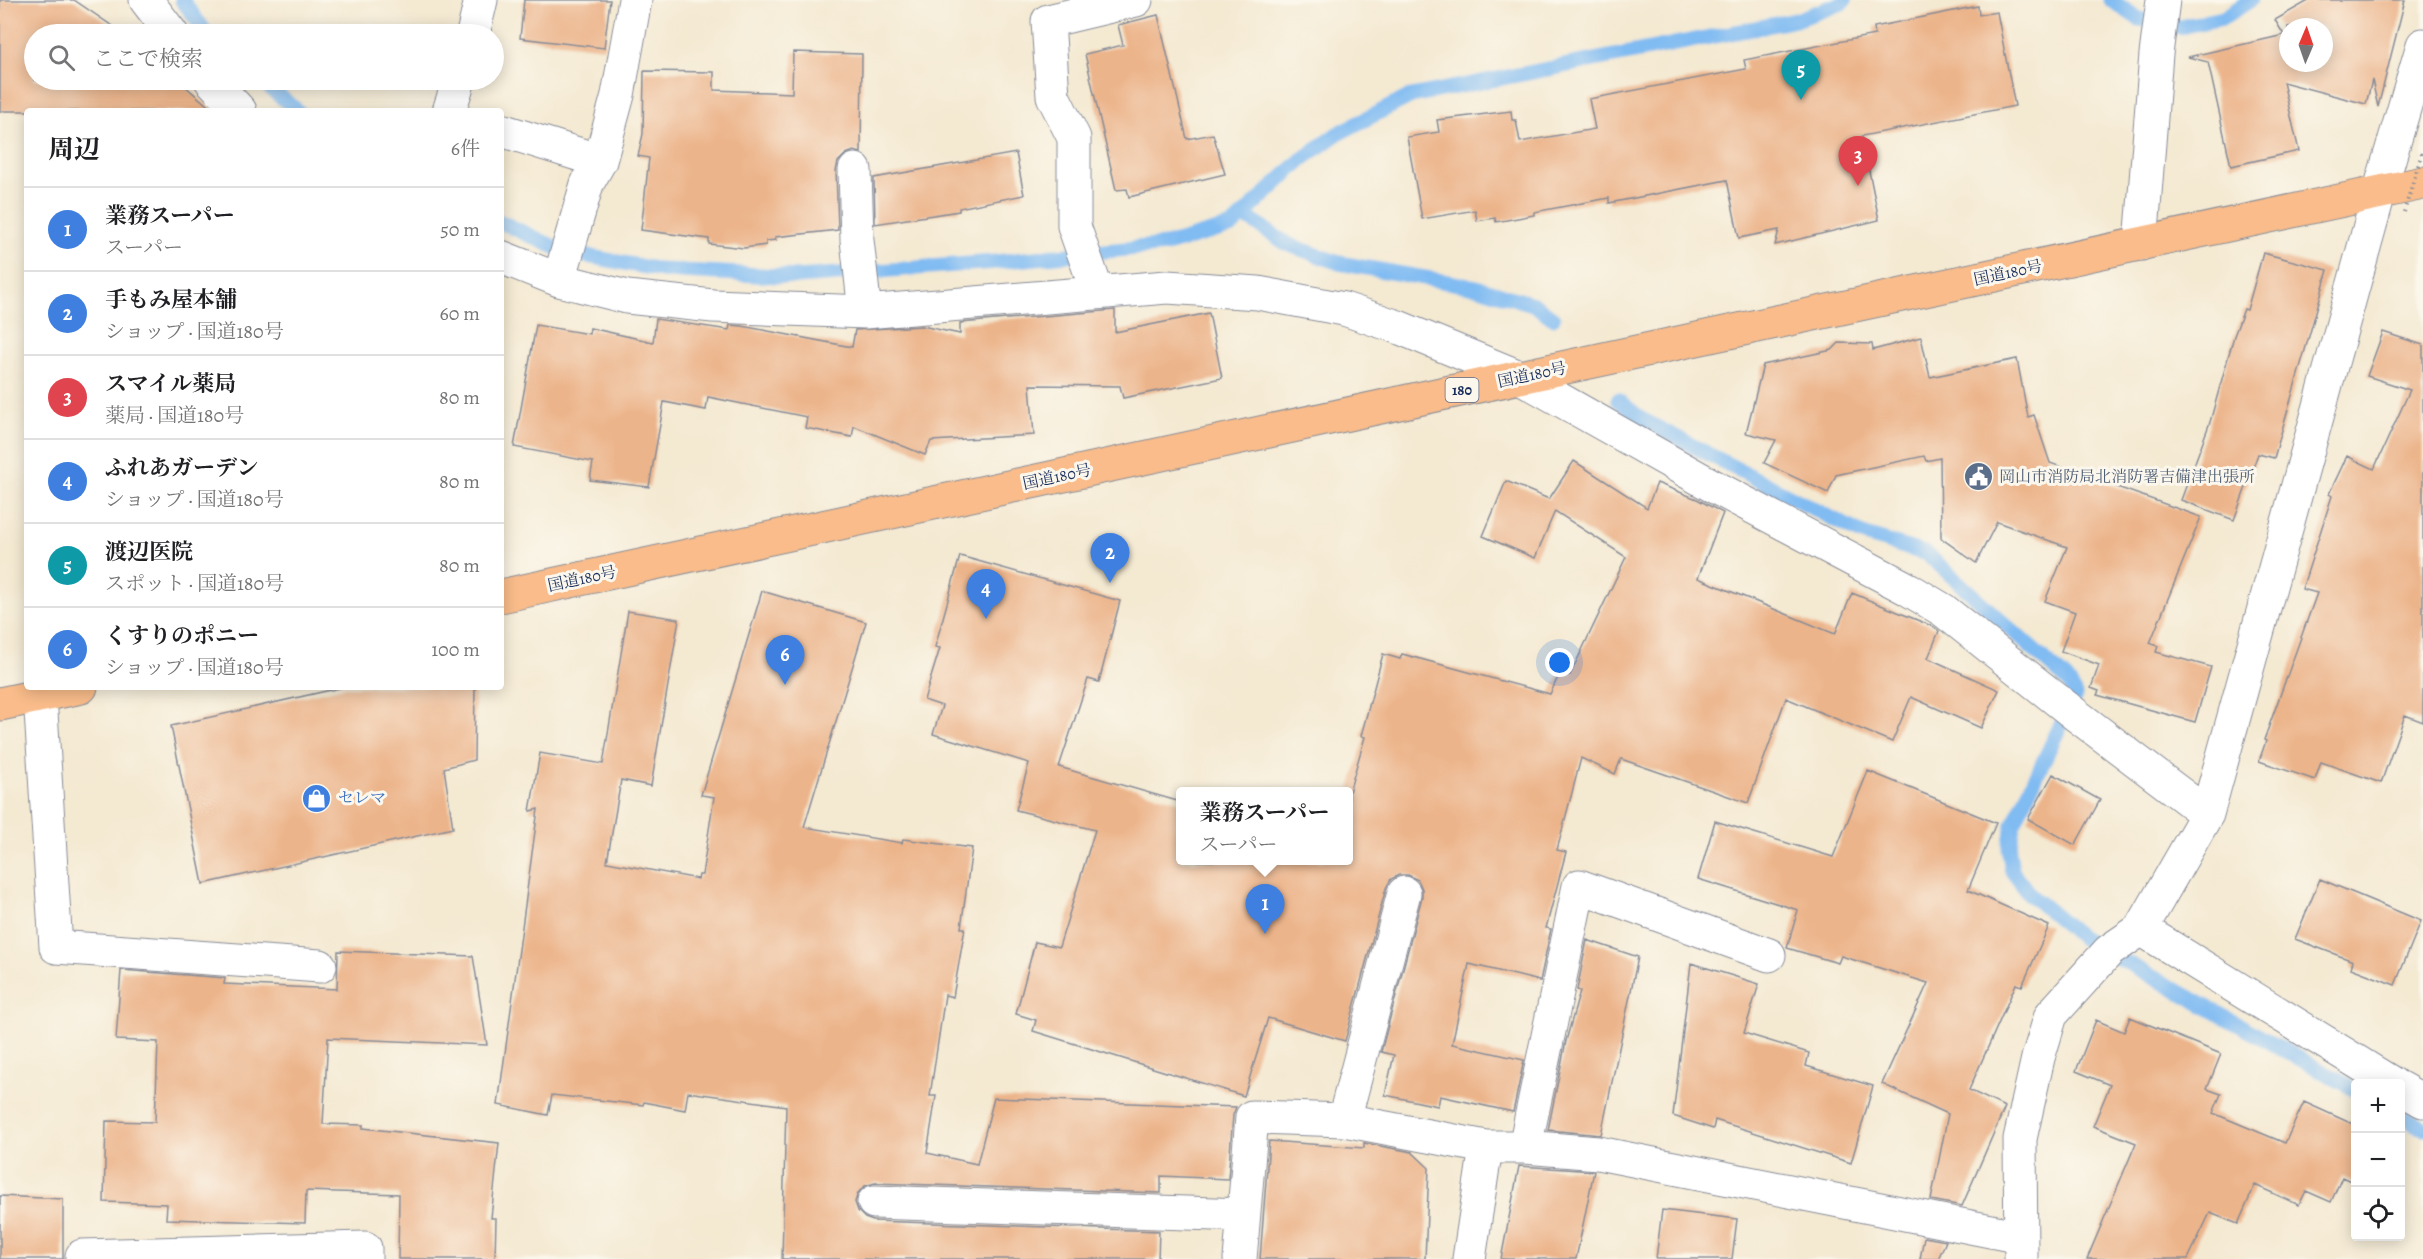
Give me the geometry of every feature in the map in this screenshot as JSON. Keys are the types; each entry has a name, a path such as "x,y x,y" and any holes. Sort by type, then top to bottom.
{"highway":[{"name":"国道180号","path":"504,595 2141,244 2391,202 2423,183"},
{"path":"0,704 67,690"}],"street":[{"path":"146,0 164,24"},
{"path":"475,24 481,0"},
{"path":"559,280 587,184 600,161 618,95 635,0"},
{"path":"1097,291 1074,226 1074,138 1053,96 1048,21 1136,0"},
{"path":"2141,244 2156,54 2163,1"},
{"path":"1240,1259 1251,1117 1344,1120 1486,1147 1525,1147 1598,1153 2021,1248 2020,1139 2038,1058 2051,1015 2109,951 2141,929 2207,814 2391,202 2423,45"},
{"path":"220,90 237,108"},
{"path":"450,108 456,90"},
{"path":"504,131 600,161"},
{"path":"855,170 856,240 865,312"},
{"path":"504,258 559,280 627,297 713,306 865,312 1167,287 1258,293 1344,309 1398,327 1522,378 1711,485 1838,550 1943,610 2207,814"},
{"path":"40,696 56,947 320,966"},
{"path":"1525,1147 1579,886 1769,955"},
{"path":"1344,1120 1404,893"},
{"path":"2141,929 2386,1079"},
{"path":"2405,1091 2423,1101"},
{"path":"1469,1259 1486,1147"},
{"path":"874,1202 1243,1215"},
{"path":"82,1259 82,1256 365,1248 365,1259"}],"path":[{"path":"2391,202 2423,150"}],"building":[{"path":"0,0 74,0 109,24 24,24 24,90 190,90 211,108 24,108 24,111 0,111"},
{"path":"524,0 610,0 604,48 520,38"},
{"path":"2310,0 2405,0 2378,107 2372,80 2366,104 2283,82 2299,151 2231,166 2208,62 2188,57 2279,36 2279,72 2333,72 2333,18 2279,18 2279,27 2275,20"},
{"path":"1978,6 1979,15 1997,12 2015,106 1862,136 1879,220 1775,245 1779,230 1739,238 1727,180 1609,203 1609,198 1534,212 1534,215 1496,222 1495,218 1477,221 1475,210 1422,219 1407,137 1439,132 1437,120 1511,111 1512,120 1516,120 1520,142 1595,129 1589,99 1746,69 1744,60 1875,35 1874,27"},
{"path":"1158,15 1187,139 1213,134 1225,174 1129,197 1127,189 1116,190 1085,54 1123,45 1118,25"},
{"path":"793,52 862,54 861,153 854,151 846,154 838,162 836,171 838,230 775,237 776,240 766,241 766,245 744,248 709,244 709,239 641,230 649,158 638,156 643,134 644,71 714,72 714,90 792,93"},
{"path":"1016,153 1024,195 959,208 959,211 875,224 874,178"},
{"path":"2263,253 2328,270 2274,458 2258,454 2234,520 2181,500 2210,422 2234,336 2244,309 2247,310"},
{"path":"1115,310 1115,332 1209,313 1222,378 1123,398 1120,386 1030,385 1034,435 931,441 925,455 854,426 852,437 805,428 807,417 708,397 706,410 664,402 649,487 590,480 593,462 514,447 536,325 589,334 590,328 653,342 656,319 729,330 730,325 742,326 852,347 855,330 922,326 960,334 960,323"},
{"path":"2383,332 2423,345 2423,722 2405,715 2381,783 2321,762 2315,780 2259,761 2266,741 2264,740 2317,593 2302,589 2332,496 2329,494 2347,456 2374,469 2410,390 2367,376"},
{"path":"1921,337 1930,377 2017,359 2028,417 2034,415 2050,463 2201,517 2150,643 2158,646 2156,652 2211,667 2195,722 2097,695 2099,691 2091,688 2099,665 2061,651 2075,612 2045,601 2067,547 1997,522 1976,563 1941,538 1940,458 1926,461 1924,456 1836,475 1828,493 1764,463 1776,440 1746,433 1763,365 1832,350 1839,343 1872,344 1873,350"},
{"path":"1574,461 1647,508 1657,483 1697,499 1723,513 1698,578 1835,634 1852,593 1934,627 1939,631 1928,658 1999,690 1981,728 1911,697 1892,742 1786,698 1748,803 1621,759 1615,774 1581,758 1557,850 1566,852 1546,928 1551,929 1540,981 1469,964 1452,1044 1524,1060 1513,1112 1440,1096 1438,1106 1385,1095 1394,1055 1381,1052 1422,897 1422,889 1418,880 1408,875 1399,875 1391,879 1386,888 1345,1041 1268,1018 1244,1096 1033,1031 1036,1020 1016,1014 1035,942 1059,947 1095,830 1016,810 1029,763 933,734 942,706 924,700 940,648 935,647 960,556 1120,601 1099,682 1088,679 1059,767 1176,801 1176,865 1353,865 1353,787 1350,787 1365,737 1361,736 1383,654 1400,659 1402,654 1550,694 1561,671 1570,675 1626,557 1555,511 1535,558 1483,536 1506,481 1549,499"},
{"path":"762,591 866,622 804,827 902,843 903,839 972,848 961,928 965,928 953,997 945,995 930,1096 936,1096 927,1153 977,1164 994,1098 1236,1107 1233,1115 1228,1179 1161,1176 1161,1193 875,1183 865,1186 858,1193 855,1202 858,1211 865,1218 873,1221 1159,1231 1158,1259 782,1259 786,1106 688,1092 685,1110 644,1102 643,1105 552,1095 548,1115 498,1105 538,809 530,811 540,753 603,764 628,611 679,619 651,786 621,780 607,862 698,879 699,875 702,875 714,797 701,795"},
{"name":"セレマ","path":"331,690 475,690 474,760 444,768 453,828 203,884 171,726"},
{"path":"1868,771 1996,823 1968,890 2049,926 2022,986 2016,984 1969,1090 2005,1107 1962,1206 1931,1200 1948,1114 1882,1084 1928,983 1841,956 1838,963 1787,948 1798,910 1698,879 1715,821 1833,857"},
{"path":"2053,774 2100,800 2075,845 2028,819"},
{"path":"2320,879 2421,921 2395,985 2351,968 2353,961 2295,939"},
{"path":"1587,940 1638,957 1601,1135 1548,1130 1566,1041 1580,991 1577,990"},
{"path":"338,951 473,956 487,1045 328,1038 323,1124 363,1125 363,1128 499,1143 491,1218 496,1218 495,1259 398,1259 399,1194 306,1191 305,1223 166,1219 167,1204 104,1202 106,1121 155,1122 158,1042 116,1040 121,970 225,978 224,984 337,989"},
{"path":"1691,963 1759,984 1744,1033 1809,1053 1806,1066 1873,1086 1851,1163 1715,1120 1713,1129 1673,1116"},
{"path":"2130,1017 2221,1054 2207,1089 2221,1094 2213,1113 2285,1143 2304,1102 2351,1123 2351,1181 2342,1177 2331,1202 2306,1191 2299,1205 2255,1185 2238,1224 2210,1213 2188,1259 2087,1259 2136,1143 2093,1126 2110,1085 2076,1071 2096,1020 2124,1032"},
{"path":"1269,1141 1364,1148 1364,1143 1412,1152 1429,1168 1425,1259 1260,1259"},
{"path":"1519,1166 1594,1171 1576,1259 1501,1259"},
{"path":"0,1196 63,1199 63,1259 0,1259"},
{"path":"1662,1210 1737,1219 1732,1259 1656,1259"},
{"path":"1924,1237 1946,1241 1938,1259 1920,1259"}],"waterway":[{"path":"182,0 200,24"},
{"path":"504,223 565,252 661,270 798,277 995,262 1166,245 1232,226 1301,160 1337,134 1411,96 1796,20 1845,0"},
{"path":"2111,0 2139,19 2179,27 2223,18 2251,0"},
{"path":"272,90 294,108"},
{"path":"1243,215 1287,244 1339,263 1476,287 1533,304 1553,318"},
{"path":"1618,400 1643,420 1862,534 1927,554 2069,682 2075,695 2013,825 2009,851 2012,871 2030,895 2081,937 2351,1087"},
{"path":"2405,1118 2423,1128"}],"place":[{"name":"渡辺医院","path":"1801,100"},
{"name":"スマイル薬局","path":"1858,186"},
{"name":"岡山市消防局北消防署吉備津出張所","path":"1978,477"},
{"name":"手もみ屋本舗","path":"1110,583"},
{"name":"ふれあガーデン","path":"986,619"},
{"name":"くすりのポニー","path":"785,685"},
{"name":"セレマ","path":"317,798"},
{"name":"業務スーパー","path":"1265,934"}]}
